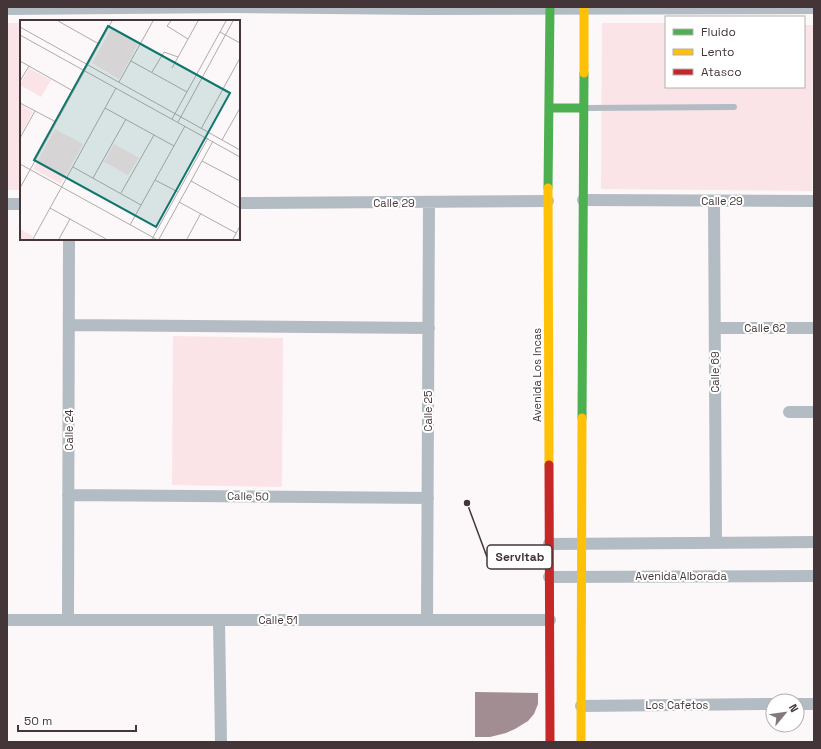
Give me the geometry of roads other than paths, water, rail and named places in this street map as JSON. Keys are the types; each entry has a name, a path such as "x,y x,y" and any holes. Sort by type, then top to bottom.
{"main road":[{"name":"Avenida Los Incas","path":"550,8 548,201 550,742"},
{"path":"581,742 584,8"},
{"path":"550,108 584,108"}],"street":[{"path":"7,9 232,7 814,8"},
{"name":"Calle 29","path":"583,200 814,201"},
{"name":"Calle 29","path":"240,203 548,201"},
{"name":"Calle 69","path":"714,201 716,543"},
{"name":"Calle 25","path":"427,620 429,202"},
{"path":"7,204 20,204"},
{"name":"Calle 24","path":"68,620 69,240"},
{"path":"69,325 429,328"},
{"name":"Calle 62","path":"715,328 814,328"},
{"path":"789,412 814,412"},
{"name":"Calle 50","path":"68,495 428,498"},
{"path":"549,544 814,542"},
{"name":"Avenida Alborada","path":"549,577 814,576"},
{"name":"Calle 51","path":"7,620 550,620"},
{"path":"220,620 221,742"},
{"name":"Los Cafetos","path":"581,706 765,704"}],"lane":[{"path":"584,108 734,107"}],"place":[{"name":"Servitab","path":"467,503"}]}
